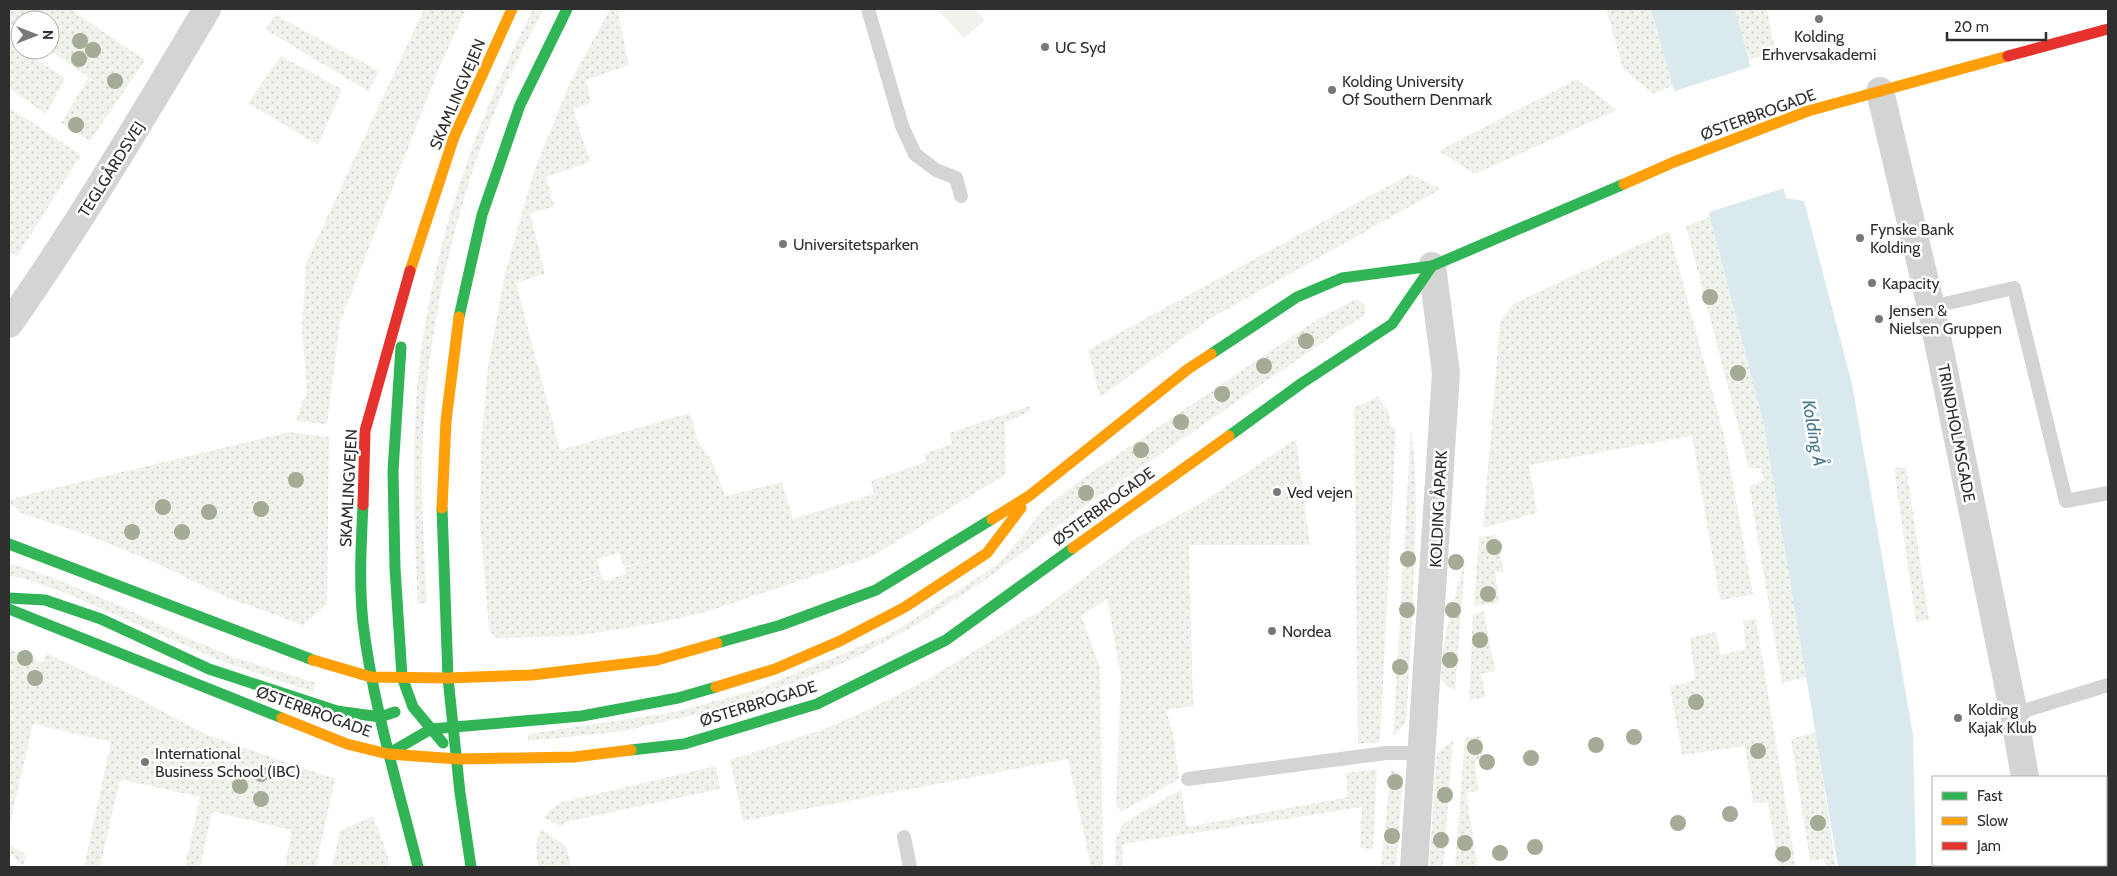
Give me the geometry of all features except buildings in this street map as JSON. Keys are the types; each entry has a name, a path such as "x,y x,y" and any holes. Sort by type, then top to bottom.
{"main road":[{"name":"SKAMLINGVEJEN","path":"418,867 388,754 371,677 363,622 360,580 366,431 409,273 454,137 512,9"},
{"path":"471,867 460,793 458,759 448,678 442,506 446,421 458,321 482,215 517,114 567,9"},
{"name":"ØSTERBROGADE","path":"9,544 329,666 371,677 448,678 532,675 657,660 781,625 876,590 1029,496 1188,369 1297,297 1342,278 1432,266 1674,162 1808,111 2108,29"},
{"name":"ØSTERBROGADE","path":"9,609 347,744 388,754 458,759 574,757 684,744 817,704 946,640 1302,382 1392,324 1432,266"},
{"path":"409,273 399,367 393,471 394,568 402,677 431,730 458,759"},
{"path":"388,754 431,730 454,726 582,716 678,698 775,669 840,641 905,607 988,553 1029,496"},
{"path":"9,598 45,600 100,619 208,669 338,711 380,717 416,704"},
{"path":"434,689 448,678"}],"street":[{"name":"TEGLGÅRDSVEJ","path":"9,324 44,275 119,157 207,9"},
{"name":"TRINDHOLMSGADE","path":"1880,91 1931,307 2014,714 2025,776"},
{"name":"KOLDING ÅPARK","path":"1414,867 1446,374 1432,266"}],"lane":[{"path":"868,9 902,126 914,154 936,170 956,178 961,196"},
{"path":"1931,307 2014,288 2066,501 2108,493"},
{"path":"2014,714 2108,685"},
{"path":"1188,779 1386,754 1422,753"},
{"path":"904,837 910,867"}],"shaded area":[{"path":"9,9 70,9 145,60 90,141 61,123 89,77 60,57 60,10 10,10 9,23"},
{"path":"424,9 466,9 440,66 340,322 327,424 296,421 307,390 302,329 306,263"},
{"path":"533,9 544,9 519,57 497,106 478,156 461,207 437,312 429,365 422,465 422,511 427,603 418,604 414,512 414,442 419,365 427,312 438,259 469,157 488,106"},
{"path":"610,9 627,9 618,14 629,65 586,80 591,103 573,109 590,162 546,177 554,207 530,213 545,274 516,283 560,450 690,413 697,439 714,466 725,496 782,482 793,519 874,494 871,481 926,462 924,454 952,444 949,433 1030,406 1031,411 1005,423 1006,474 873,556 706,612 659,623 574,636 495,638 489,629 480,523 481,445 488,366 505,274 533,174 569,85","holes":["619,553 624,567 655,559 625,568 626,574 604,581 602,575 567,586 601,574 597,559"]},
{"path":"937,9 974,9 985,20 964,38"},
{"path":"1606,9 1651,9 1673,85 1654,94 1623,69"},
{"path":"1735,9 1767,9 1775,52 1749,60"},
{"path":"275,15 379,71 368,91 266,30"},
{"path":"9,41 10,60 38,60 65,78 46,114 9,88"},
{"path":"281,56 342,89 318,145 248,103"},
{"path":"1577,79 1617,110 1475,174 1439,151"},
{"path":"9,107 81,155 17,256 9,251"},
{"path":"1410,174 1441,189 1213,317 1100,397 1088,350"},
{"path":"1710,217 1764,425 1807,677 1782,683 1749,486 1764,481 1761,468 1749,468 1686,226"},
{"path":"1669,231 1725,439 1753,595 1720,600 1692,436 1529,465 1537,513 1483,528 1500,322 1513,304"},
{"path":"1356,299 1365,305 1365,315 1078,511 995,573 918,624 853,659 787,685 706,712 624,731 528,741 528,734 675,712 755,690 890,634 1001,561 1045,508 1083,478 1318,319"},
{"path":"1378,397 1389,412 1391,427 1396,428 1380,742 1358,744 1354,407"},
{"path":"1411,428 1415,468 1416,518 1412,624 1406,723 1393,737"},
{"path":"289,432 329,437 327,604 303,625 228,598 156,563 82,533 18,512 18,508 9,505 9,500 34,493"},
{"path":"1296,439 1310,545 1189,545 1193,706 1166,710 1173,733 1179,779 1121,812 1116,804 1121,676 1107,599 1081,616 1100,667 1103,866 1091,866 1068,759 743,821 730,760 827,728 870,709 930,678 1043,609 1135,539 1203,502"},
{"path":"1906,467 1929,620 1916,622 1894,468"},
{"path":"1496,535 1504,572 1495,572 1499,602 1474,606 1479,537"},
{"path":"1465,560 1455,690 1447,686 1443,681 1441,672 1442,658"},
{"path":"9,563 48,576 116,604 233,657 316,683 313,692 221,661 68,594 23,578 9,576"},
{"path":"1484,612 1495,671 1481,674 1486,697 1469,700 1473,614"},
{"path":"1756,619 1796,867 1779,867 1768,802 1753,803 1745,746 1682,755 1670,687 1695,680 1690,637 1716,632 1720,655 1746,649 1743,620"},
{"path":"9,648 43,663 46,653 115,686 205,734 335,779 316,867 285,867 292,830 214,812 212,813 200,867 185,867 200,797 123,780 119,783 100,867 84,867 111,742 33,724 9,828"},
{"path":"1816,732 1836,867 1826,867 1824,859 1810,861 1791,739"},
{"path":"1481,736 1483,760 1475,761 1478,791 1466,793 1478,867 1455,867 1465,738"},
{"path":"1453,740 1443,867 1429,867 1437,753"},
{"path":"716,766 720,789 566,822 561,826 544,818 549,811 562,802"},
{"path":"1377,769 1373,849 1360,848 1362,807 1123,844 1122,867 1115,867 1116,840 1122,824 1181,789 1187,827 1348,797 1346,773"},
{"path":"1391,769 1403,776 1396,867 1381,867"},
{"path":"373,816 387,853 390,867 332,867 340,831"},
{"path":"541,829 566,846 571,867 538,867 536,843"},
{"path":"9,844 25,854 26,859 22,866 9,851"}],"water":[{"name":"Kolding Å","path":"1651,9 1735,9 1786,198 1804,201 1852,384 1913,735 1916,867 1838,867 1764,425 1710,217"}],"pier":[{"path":"1753,66 1785,188 1706,213 1672,92"}],"traffic: fast":[{"path":"459,317 482,215 520,105 567,9"},
{"path":"1211,354 1297,297 1342,278 1432,266 1624,184"},
{"path":"1229,436 1302,383 1392,324 1432,266"},
{"path":"401,347 393,471 395,568 402,677 413,707 443,743"},
{"path":"363,505 361,594 367,654 387,746 418,867"},
{"path":"442,508 448,678 460,793 471,867"},
{"path":"717,643 781,625 876,590 992,519"},
{"path":"9,544 313,660"},
{"path":"631,750 684,744 817,704 946,640 1073,548"},
{"path":"9,598 45,600 101,619 209,669 337,711 380,717 395,712"},
{"path":"9,609 282,718"},
{"path":"388,754 431,729 582,716 678,698 716,687"}],"traffic: slow":[{"path":"410,271 454,137 512,9"},
{"path":"1624,184 1674,162 1808,111 2008,56"},
{"path":"442,508 446,421 459,317"},
{"path":"992,519 1029,496 1188,369 1211,354"},
{"path":"1073,548 1229,436"},
{"path":"716,687 775,669 840,641 905,607 987,553 1021,508"},
{"path":"313,660 371,677 448,678 532,675 657,660 717,643"},
{"path":"282,718 347,744 388,754 458,759 574,757 631,750"}],"traffic: jam":[{"path":"2008,56 2108,29"},
{"path":"363,505 365,431 410,271"}],"place":[{"name":"Kolding Erhvervsakademi","path":"1819,19"},
{"name":"UC Syd","path":"1045,47"},
{"name":"Kolding University Of Southern Denmark","path":"1332,90"},
{"name":"Fynske Bank Kolding","path":"1860,238"},
{"name":"Universitetsparken","path":"783,244"},
{"name":"Kapacity","path":"1872,283"},
{"name":"Jensen & Nielsen Gruppen","path":"1879,319"},
{"name":"Ved vejen","path":"1277,492"},
{"name":"Nordea","path":"1272,631"},
{"name":"Kolding Kajak Klub","path":"1958,718"},
{"name":"International Business School (IBC)","path":"145,762"}]}
